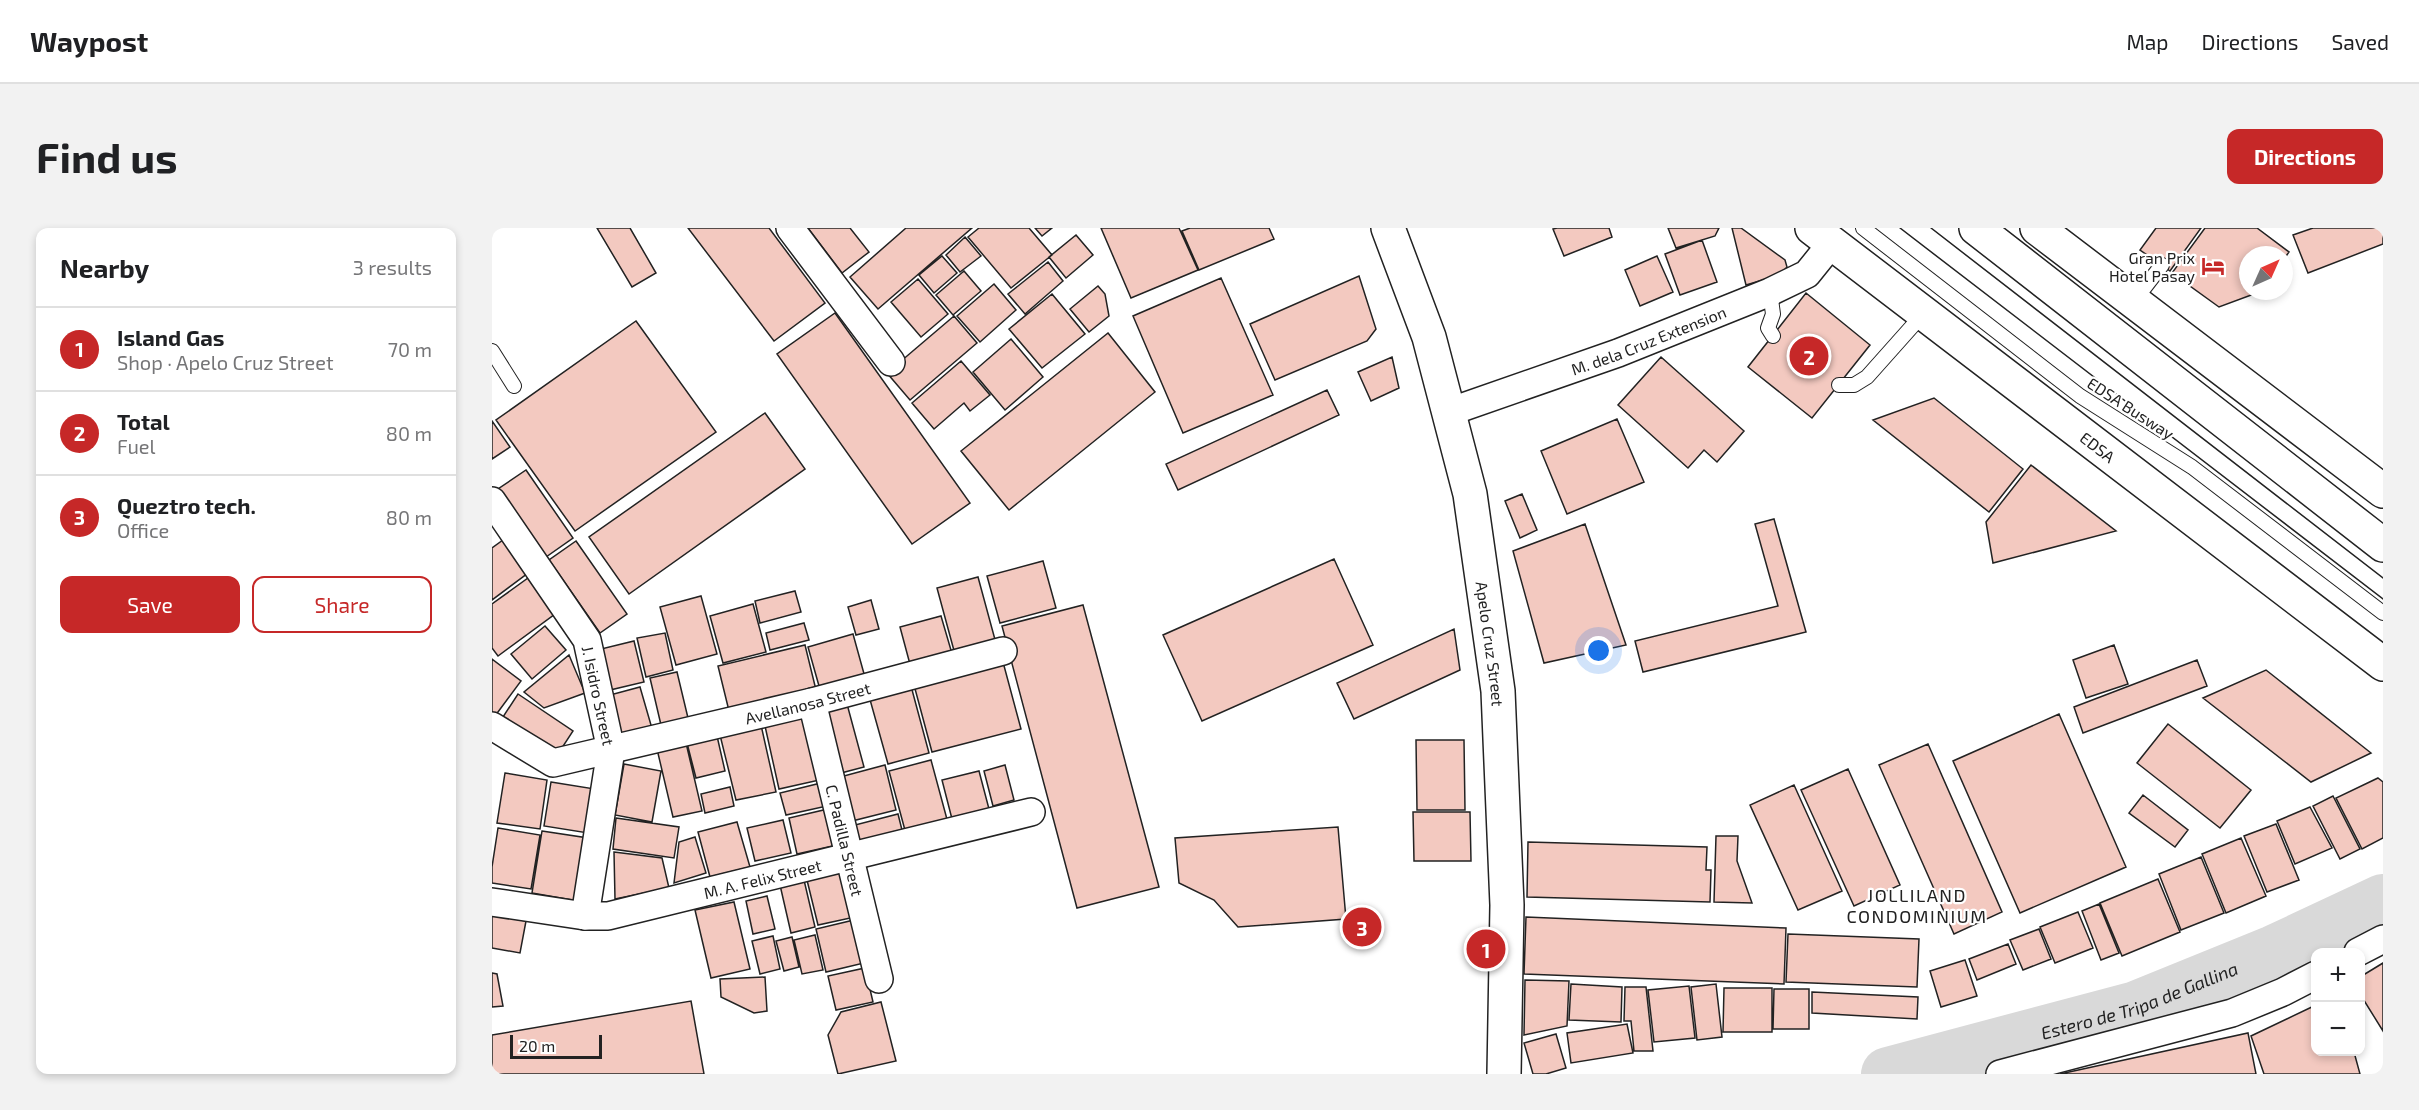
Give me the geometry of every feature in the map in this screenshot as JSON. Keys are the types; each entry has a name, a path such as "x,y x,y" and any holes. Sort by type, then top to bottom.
{"main road":[{"name":"Apelo Cruz Street","path":"1388,228 1429,337 1470,494 1500,709 1507,905 1504,1074"},
{"path":"1976,228 2383,545"},
{"path":"2046,230 2134,301 2383,491"},
{"name":"EDSA","path":"1822,235 2383,664"}],"street":[{"path":"790,228 891,362"},
{"name":"M. dela Cruz Extension","path":"1449,412 1618,353 1770,292 1808,274 1822,235"},
{"name":"J. Isidro Street","path":"497,518 587,640 611,750 585,916"},
{"name":"Avellanosa Street","path":"492,726 553,762 812,702 1003,651"},
{"name":"C. Padilla Street","path":"812,702 879,979"},
{"name":"M. A. Felix Street","path":"492,902 585,916 608,916 1031,812"},
{"path":"2365,948 2383,939"},
{"path":"2000,1074 2232,1013 2311,978"}],"lane":[{"name":"EDSA Busway","path":"1863,228 2080,396 2192,467 2383,613"},
{"path":"2134,301 2162,265"},
{"path":"1770,292 1773,314 1768,328 1773,336"},
{"path":"1839,385 1854,386 1867,377 1924,313"},
{"path":"492,351 514,386"}],"building":[{"path":"597,228 630,228 656,273 632,287"},
{"path":"688,228 769,228 825,303 774,341"},
{"path":"808,228 850,228 869,252 842,273"},
{"path":"906,228 972,228 878,309 850,277"},
{"path":"979,228 1029,228 1052,255 1011,288 968,237"},
{"path":"1035,228 1052,228 1042,236"},
{"path":"1101,228 1179,228 1198,270 1131,298"},
{"path":"1190,228 1269,228 1274,239 1199,270 1182,231"},
{"path":"1609,228 1612,237 1564,256 1553,229"},
{"path":"1668,228 1719,228 1715,236 1676,248"},
{"path":"1732,228 1741,228 1785,260 1787,267 1780,275 1746,285"},
{"path":"2156,228 2201,228 2170,271 2140,250"},
{"name":"Gran Prix Hotel Pasay","path":"2205,228 2257,228 2281,246 2239,246 2239,300 2219,307 2172,273"},
{"path":"2313,228 2383,228 2383,244 2308,273 2293,235"},
{"path":"1076,235 1093,255 1066,278 1049,257"},
{"path":"965,237 981,256 960,272 946,255"},
{"path":"1702,240 1717,282 1680,295 1665,254"},
{"path":"942,256 957,273 934,293 919,275"},
{"path":"1657,256 1673,292 1640,306 1625,270"},
{"path":"1048,262 1063,281 1025,314 1008,294"},
{"path":"964,271 981,291 953,315 936,295"},
{"path":"1359,276 1376,329 1367,341 1275,380 1250,324"},
{"path":"1221,278 1273,395 1183,433 1133,316"},
{"path":"918,279 948,314 921,337 891,302"},
{"path":"994,284 1016,310 980,342 957,316"},
{"path":"1098,286 1105,294 1109,316 1089,332 1070,309"},
{"path":"1806,293 1870,345 1812,418 1748,367"},
{"path":"1052,294 1085,334 1042,368 1009,329"},
{"path":"835,313 970,503 912,544 777,354"},
{"path":"954,316 977,343 910,400 887,373"},
{"path":"636,321 716,432 575,531 496,420"},
{"path":"1108,333 1155,392 1009,510 961,451"},
{"path":"1011,339 1043,377 1005,410 973,372"},
{"path":"1392,357 1399,388 1371,401 1358,372"},
{"path":"1661,357 1744,431 1717,462 1704,450 1688,468 1618,405"},
{"path":"961,361 990,395 970,411 964,403 934,429 912,403"},
{"path":"1327,390 1339,415 1178,490 1166,464"},
{"path":"1934,398 2023,469 1989,512 1873,420"},
{"path":"765,413 805,469 629,594 589,537"},
{"path":"1617,419 1644,482 1567,514 1541,451"},
{"path":"492,421 510,447 492,459"},
{"path":"2031,465 2116,531 1993,563 1986,522"},
{"path":"526,470 573,538 546,557 498,489"},
{"path":"1522,494 1537,530 1520,538 1505,501"},
{"path":"1774,519 1806,632 1643,672 1635,641 1778,606 1755,524"},
{"path":"1585,524 1626,645 1544,663 1513,551"},
{"path":"503,540 528,573 492,600 492,548"},
{"path":"576,541 627,614 600,633 549,560"},
{"path":"1334,559 1373,645 1202,721 1163,635"},
{"path":"1043,561 1056,608 1000,623 987,576"},
{"path":"978,577 997,647 956,658 937,588"},
{"path":"528,578 555,614 498,656 492,648 492,604"},
{"path":"795,591 801,612 760,623 755,601"},
{"path":"701,596 717,654 676,665 660,607"},
{"path":"871,600 879,629 856,635 848,607"},
{"path":"753,604 766,652 723,663 710,616"},
{"path":"1083,605 1159,887 1077,908 1002,626"},
{"path":"941,616 953,657 911,668 900,627"},
{"path":"804,623 809,640 770,650 766,633"},
{"path":"545,626 566,650 532,679 511,654"},
{"path":"1454,629 1460,670 1354,719 1337,683"},
{"path":"665,633 673,670 646,677 637,638"},
{"path":"853,634 866,681 821,693 808,647"},
{"path":"634,641 644,682 610,690 601,649"},
{"path":"805,645 817,694 730,715 718,666"},
{"path":"2114,645 2128,684 2086,698 2073,660"},
{"path":"569,655 585,693 544,708 524,692"},
{"path":"492,659 521,681 495,716 492,713"},
{"path":"2197,660 2207,686 2083,733 2074,707"},
{"path":"1003,662 1021,729 932,752 914,685"},
{"path":"2266,670 2371,753 2311,782 2203,698"},
{"path":"677,672 688,718 661,725 650,678"},
{"path":"911,686 929,753 888,764 869,696"},
{"path":"640,687 653,732 623,740 610,695"},
{"path":"518,694 573,731 556,757 501,720"},
{"path":"847,704 864,767 841,773 824,711"},
{"path":"2059,714 2126,867 2020,913 1953,761"},
{"path":"809,716 824,779 779,789 765,726"},
{"path":"2168,724 2251,790 2220,828 2137,763"},
{"path":"761,725 776,792 736,800 720,735"},
{"path":"717,736 725,771 696,778 687,743"},
{"path":"1416,740 1464,740 1465,810 1417,810"},
{"path":"686,743 702,811 673,817 657,749"},
{"path":"1928,744 2002,912 1954,934 1879,765"},
{"path":"931,760 948,823 906,834 889,771"},
{"path":"624,764 661,771 652,822 615,815"},
{"path":"885,765 896,810 852,821 840,777"},
{"path":"1005,765 1014,800 993,806 984,771"},
{"path":"1848,769 1900,885 1854,906 1801,790"},
{"path":"979,771 989,809 952,819 942,780"},
{"path":"505,773 547,780 540,829 497,823"},
{"path":"2378,778 2383,782 2383,838 2362,849 2336,798"},
{"path":"551,782 595,789 588,833 544,826"},
{"path":"821,783 827,806 786,815 780,793"},
{"path":"1794,785 1842,891 1798,910 1750,805"},
{"path":"730,787 734,806 705,813 701,794"},
{"path":"2143,795 2188,830 2175,847 2129,813"},
{"path":"2333,796 2360,849 2340,859 2313,806"},
{"path":"2310,807 2332,848 2295,864 2277,821"},
{"path":"828,809 837,845 797,854 789,818"},
{"path":"1413,812 1470,812 1471,861 1414,861"},
{"path":"898,814 903,834 860,846 855,825"},
{"path":"616,818 679,827 674,858 613,849"},
{"path":"783,820 791,853 755,861 747,828"},
{"path":"737,822 750,867 710,877 698,832"},
{"path":"2276,824 2299,880 2267,892 2244,836"},
{"path":"1338,827 1346,919 1238,927 1214,900 1179,883 1175,838"},
{"path":"498,828 540,835 531,889 492,883"},
{"path":"542,831 588,838 578,901 532,893"},
{"path":"1716,836 1738,836 1737,861 1752,903 1714,902"},
{"path":"695,837 706,873 674,883 679,842"},
{"path":"2241,838 2266,896 2226,913 2202,854"},
{"path":"1528,842 1707,847 1706,870 1711,870 1710,902 1527,897"},
{"path":"614,852 662,858 669,888 615,899"},
{"path":"2201,857 2224,913 2181,930 2159,874"},
{"path":"844,868 855,917 818,925 806,876"},
{"path":"2158,879 2180,932 2122,956 2100,903"},
{"path":"804,880 815,927 791,933 780,885"},
{"path":"767,896 775,929 753,934 746,901"},
{"path":"734,902 750,969 711,978 695,910"},
{"path":"2099,904 2119,953 2101,960 2082,911"},
{"path":"2078,912 2093,948 2055,963 2040,927"},
{"path":"492,915 526,921 520,953 492,948"},
{"path":"1526,917 1786,928 1784,984 1524,974"},
{"path":"854,920 864,963 826,972 816,929"},
{"path":"2039,929 2051,959 2023,970 2010,940"},
{"path":"1788,934 1919,939 1917,987 1786,982"},
{"path":"815,935 823,970 802,974 794,940"},
{"path":"773,936 780,969 760,974 752,941"},
{"path":"792,937 799,967 784,971 776,941"},
{"path":"2008,944 2016,964 1977,980 1969,959"},
{"path":"1965,960 1977,996 1941,1007 1930,971"},
{"path":"2383,963 2383,1031 2365,1002 2365,974"},
{"path":"865,968 873,1002 836,1010 828,976"},
{"path":"492,973 497,974 503,1006 492,1007"},
{"path":"765,977 767,1011 754,1013 721,997 720,979"},
{"path":"1525,980 1569,981 1567,1026 1524,1035"},
{"path":"1571,984 1622,987 1621,1022 1569,1020"},
{"path":"1716,984 1722,1037 1697,1040 1691,987"},
{"path":"1689,986 1695,1038 1654,1042 1648,990"},
{"path":"1625,987 1646,987 1653,1051 1634,1051 1631,1021 1624,1021"},
{"path":"1724,988 1772,988 1772,1032 1723,1032"},
{"path":"1774,989 1809,989 1809,1029 1773,1029"},
{"path":"1812,992 1918,997 1917,1019 1812,1013"},
{"path":"691,1001 704,1074 492,1074 492,1035"},
{"path":"881,1002 896,1061 838,1074 828,1035 841,1012"},
{"path":"2311,1007 2311,1056 2355,1056 2360,1074 2264,1074 2251,1036"},
{"path":"1627,1024 1633,1053 1571,1063 1567,1033"},
{"path":"2248,1033 2256,1074 2060,1074"},
{"path":"1556,1034 1566,1068 1546,1074 1533,1074 1524,1043"}],"waterway":[{"name":"Estero de Tripa de Gallina","path":"1888,1074 2136,1008 2274,952 2383,901"}],"tram line":[{"path":"1900,228 2383,599"},
{"path":"1931,228 2383,578"}],"place":[{"name":"Gran Prix Hotel Pasay","path":"2213,266"},
{"name":"Total","path":"1809,356"},
{"name":"Queztro tech.","path":"1362,927"},
{"name":"Island Gas","path":"1486,949"}],"district":[{"name":"JOLLILAND CONDOMINIUM","path":"1917,905"}]}
